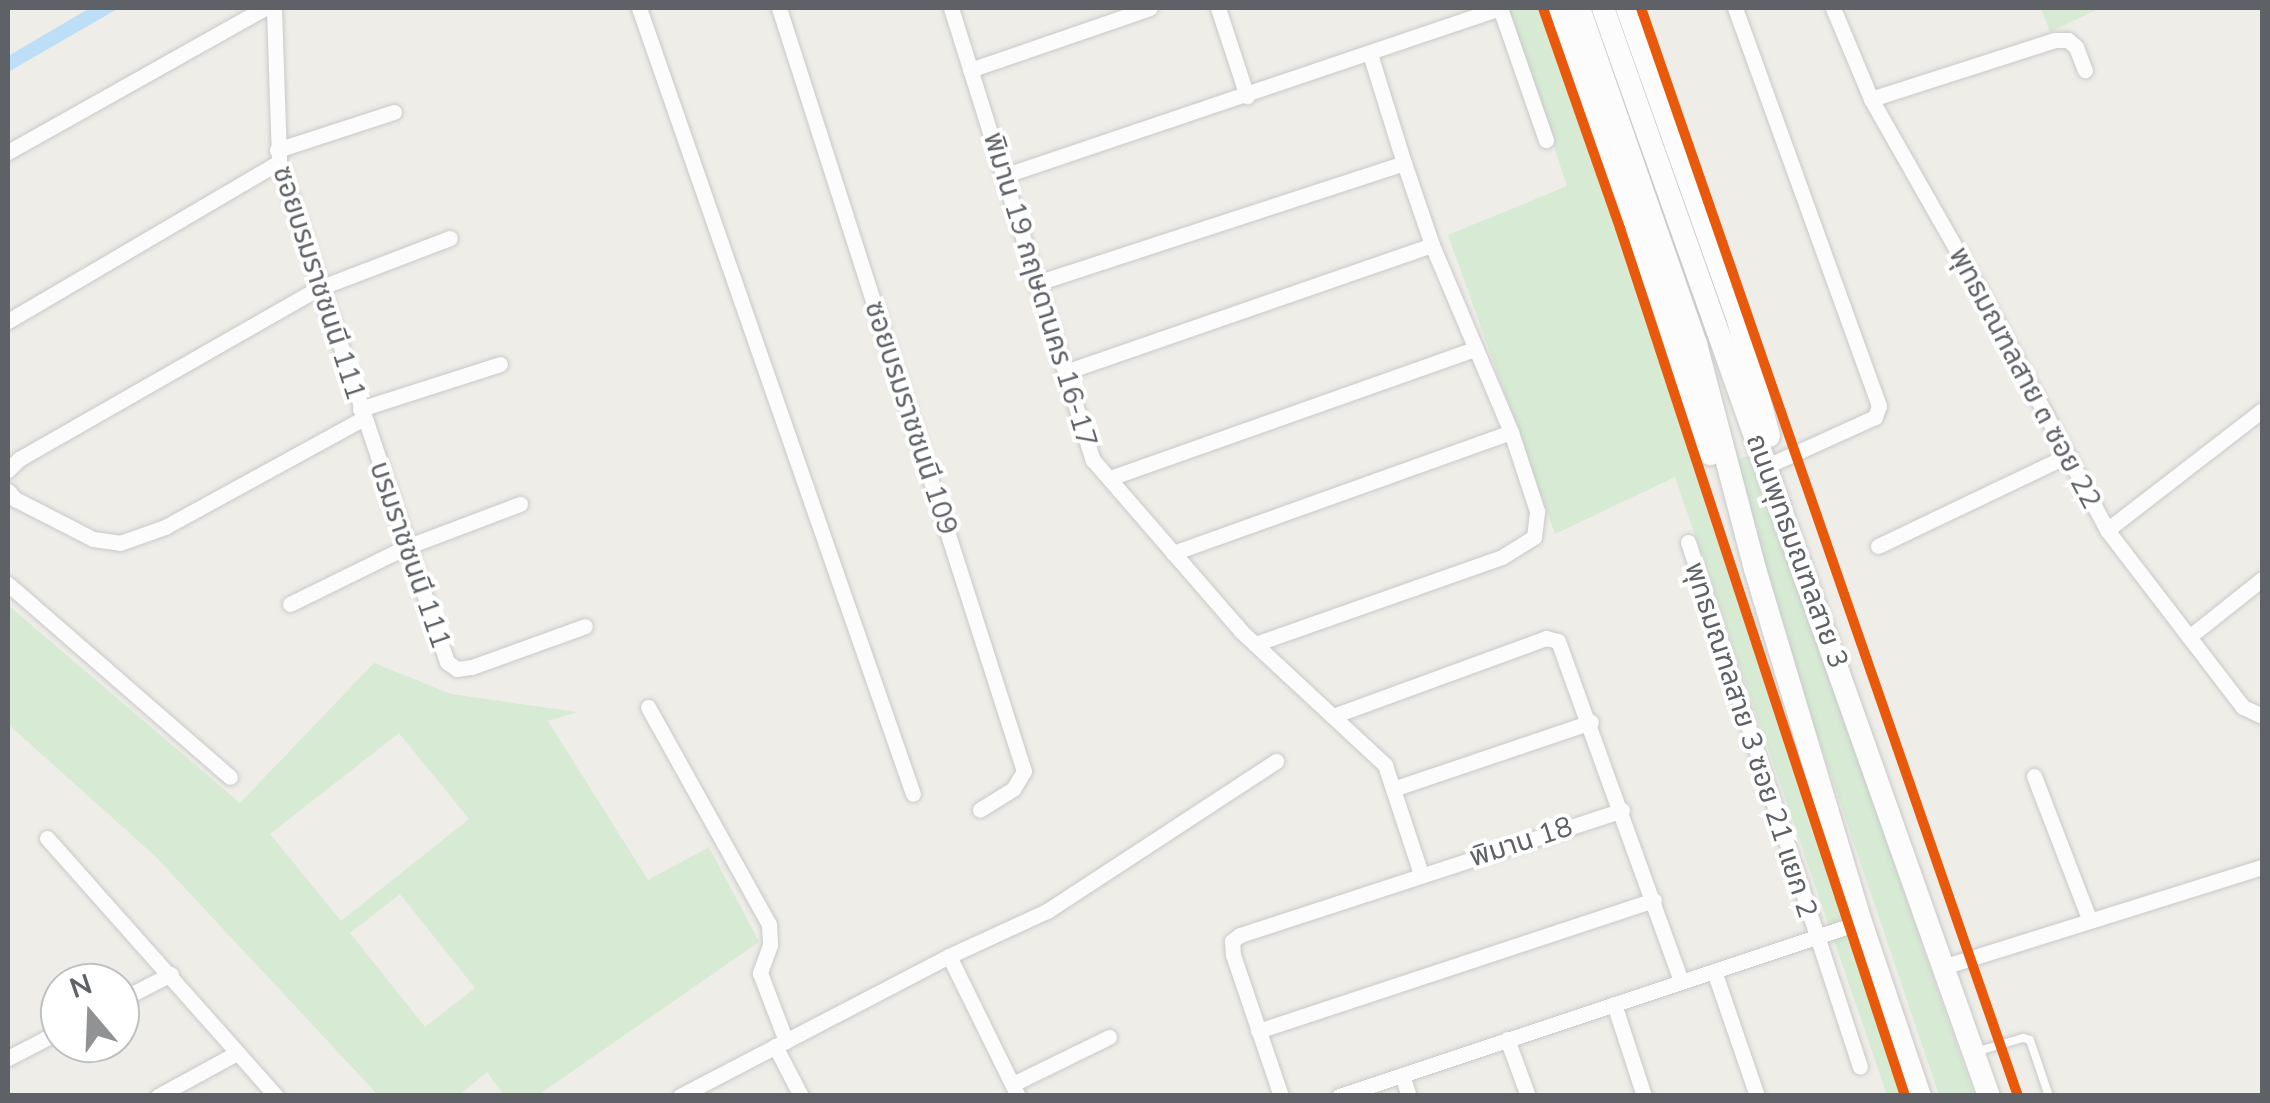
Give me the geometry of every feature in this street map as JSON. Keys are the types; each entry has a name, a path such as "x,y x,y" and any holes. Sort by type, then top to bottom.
{"main road":[{"path":"1558,8 1666,314 1710,454 1755,570"},
{"name":"ถนนพุทธมณฑลสาย 3","path":"1579,8 1707,340 1800,556 1990,1096"},
{"name":"ถนนพุทธมณฑลสาย 3","path":"1603,8 1707,340 1755,570 1861,922 1920,1096"},
{"path":"1627,8 1738,320 1800,556"}],"street":[{"path":"8,152 266,8"},
{"name":"ซอยบรมราชชนนี 111","path":"274,8 278,156 368,437"},
{"path":"639,8 913,794"},
{"name":"ซอยบรมราชชนนี 109","path":"779,8 1024,771 1013,789 980,810"},
{"name":"พิมาน 19 กฤษดานคร 16-17","path":"951,8 1093,460 1256,644 1385,765 1421,874"},
{"path":"970,70 1150,8"},
{"path":"1218,8 1248,96"},
{"path":"1006,175 1500,8 1546,140"},
{"path":"1735,8 1879,406 1875,417 1776,462"},
{"name":"พุทธมณฑลสาย ๓ ซอย 22","path":"1833,8 1870,99 1978,287 2107,530 2243,707 2262,716"},
{"path":"1870,99 2055,40 2068,40 2076,46 2085,70"},
{"path":"1256,644 1502,557 1534,537 1536,510 1511,432 1432,245 1370,54"},
{"path":"8,321 278,156 394,112"},
{"path":"1037,283 1404,163"},
{"path":"8,470 19,459 318,288 450,238"},
{"path":"1066,372 1432,245"},
{"path":"1110,478 1475,349"},
{"path":"8,491 14,499 93,539 120,543 166,527 362,414 500,364"},
{"path":"2107,530 2262,410"},
{"path":"1174,552 1511,432"},
{"name":"บรมราชชนนี 111","path":"368,437 447,662 456,669 584,626"},
{"path":"1878,546 2066,456"},
{"path":"290,604 406,547 520,504"},
{"name":"พุทธมณฑลสาย 3 ซอย 21 แยก 2","path":"1688,542 1814,938 1860,1067"},
{"path":"2189,637 2262,579"},
{"path":"8,584 230,777"},
{"path":"1332,716 1546,638 1558,641 1591,722 1681,980"},
{"path":"648,708 770,924 770,945 760,973 801,1096"},
{"path":"1392,789 1591,722"},
{"path":"680,1096 950,956 1047,911 1276,762"},
{"path":"2034,776 2090,922"},
{"name":"พิมาน 18","path":"1258,1031 1232,942 1240,935 1622,810"},
{"path":"47,838 172,974 276,1096"},
{"path":"1946,966 2262,867"},
{"path":"1281,1096 1258,1031 1654,900"},
{"path":"1339,1096 1861,922"},
{"path":"950,956 1016,1090 1110,1036"},
{"path":"1714,970 1757,1096"},
{"path":"140,990 172,974"},
{"path":"1614,1004 1644,1096"},
{"path":"1507,1039 1528,1096"},
{"path":"8,1058 40,1041"},
{"path":"158,1096 237,1053"},
{"path":"1402,1075 1409,1096"}],"lane":[{"path":"1975,1052 2022,1038 2030,1040 2049,1096"}],"green space":[{"path":"1508,8 1549,8 1911,1095 1887,1095 1675,477 1555,534 1448,235 1567,186"},
{"path":"2041,8 2100,8 2050,32"},
{"path":"1752,454 1974,1095 1939,1095 1797,675 1735,461"},
{"path":"8,605 240,803 374,663 451,694 577,712 548,721 648,880 709,847 759,942 538,1095 504,1095 487,1072 459,1095 378,1095 155,856 8,724","holes":["399,733 469,819 341,921 270,834","400,894 475,988 425,1027 350,933"]}],"water":[{"path":"90,8 119,8 8,72 8,56"}],"cycle path":[{"path":"1543,8 1620,228 1905,1096"},
{"path":"1641,8 2018,1096"}]}
